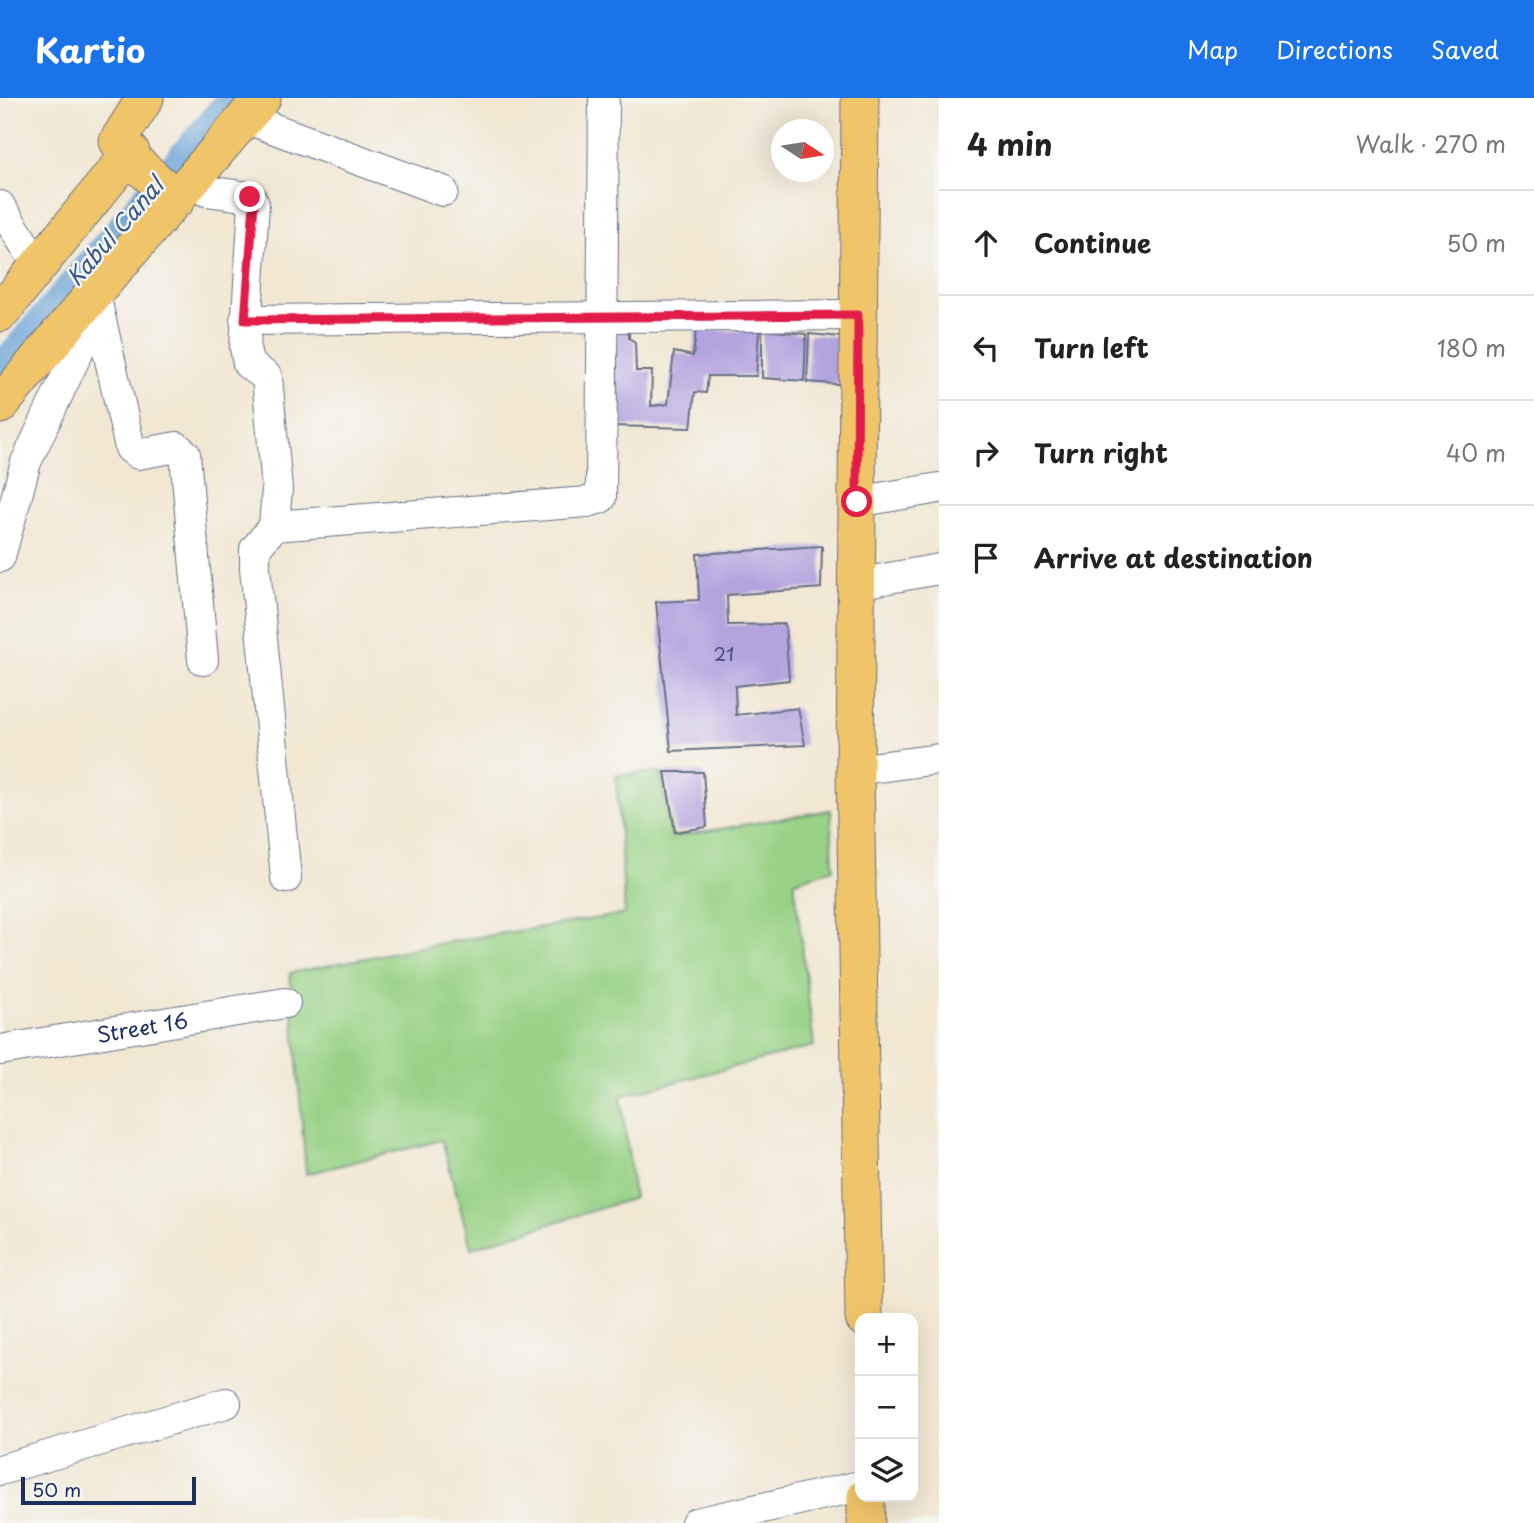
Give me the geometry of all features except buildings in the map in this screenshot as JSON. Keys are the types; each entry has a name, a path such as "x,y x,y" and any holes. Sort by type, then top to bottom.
{"main road":[{"path":"145,98 118,141 131,152 133,161 184,193"},
{"path":"860,98 855,770 864,1313"},
{"path":"0,405 65,326 184,193 253,108"},
{"path":"0,313 133,161"},
{"path":"866,1502 866,1523"}],"street":[{"path":"274,526 587,502 601,498 604,98"},
{"path":"253,108 443,191"},
{"path":"184,193 250,197 253,200 245,320 246,359 252,368 267,377 277,489 274,526 255,549 254,568 286,878"},
{"path":"0,206 39,267"},
{"path":"95,294 130,448 138,454 177,447 186,454 203,660"},
{"path":"245,320 858,315"},
{"path":"0,557 26,462 82,343 65,326"},
{"path":"857,502 939,488"},
{"path":"856,584 939,569"},
{"path":"855,770 939,759"},
{"name":"Street 16","path":"0,1050 285,1003"},
{"path":"0,1470 226,1404"},
{"path":"696,1523 855,1487"}],"green space":[{"path":"661,772 672,837 831,810 833,869 794,881 814,1046 621,1096 634,1198 471,1248 442,1140 306,1174 290,973 436,944 625,914 616,775"}],"waterway":[{"name":"Kabul Canal","path":"0,365 229,98"}],"route":[{"path":"250,197 254,204 245,320 858,315 857,502"}]}
